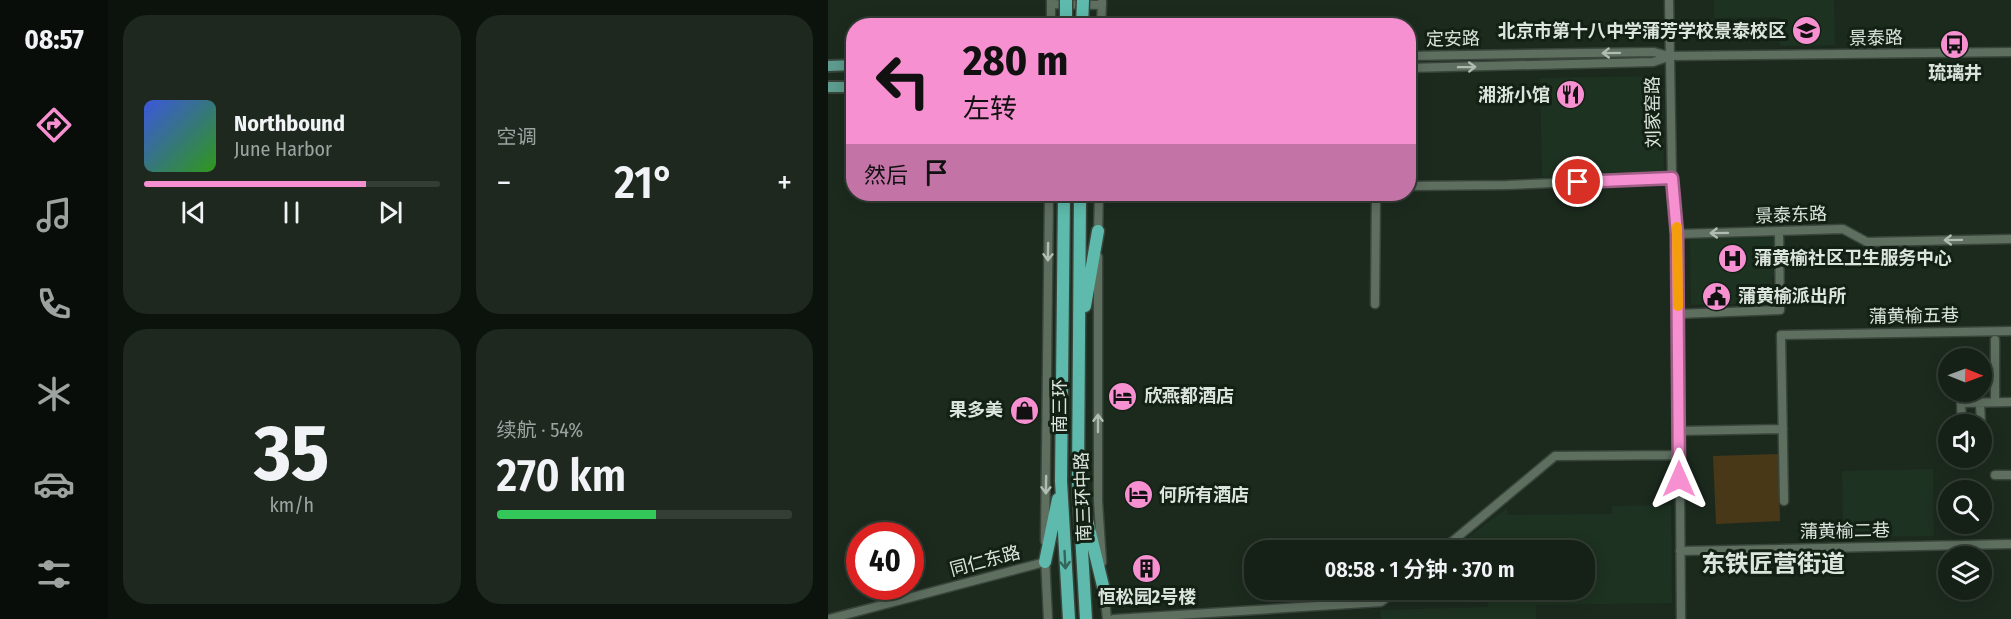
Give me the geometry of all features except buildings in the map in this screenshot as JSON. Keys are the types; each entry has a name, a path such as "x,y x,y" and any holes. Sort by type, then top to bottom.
{"highway":[{"path":"1066,0 1066,18"},
{"path":"1082,18 1083,0"},
{"name":"南三环","path":"1064,201 1061,481 1068,613"},
{"name":"南三环","path":"1080,201 1078,482 1085,613"},
{"path":"1078,343 1098,231"},
{"path":"1045,562 1061,481"},
{"path":"1078,482 1103,586"}],"main road":[{"path":"828,66 846,65"},
{"path":"828,87 846,87"}],"street":[{"name":"刘家窑路","path":"1669,0 1668,56 1672,178 1677,234 1681,619"},
{"path":"1051,18 1051,2 1102,2 1101,18"},
{"name":"定安路","path":"1416,56 1654,52 1668,56"},
{"name":"景泰路","path":"1668,56 2011,52"},
{"name":"定安路","path":"1416,68 1653,62 1668,56"},
{"path":"1416,186 1507,185 1672,178"},
{"name":"南三环中路","path":"1048,619 1045,562 1049,201"},
{"name":"南三环中路","path":"1098,201 1098,501 1107,619"},
{"path":"1375,304 1376,201"},
{"name":"景泰东路","path":"1677,234 1843,230 1867,242 2011,239"},
{"path":"1678,314 1780,310 1779,232"},
{"name":"蒲黄榆五巷","path":"1783,429 1781,335 2011,331"},
{"path":"1995,340 1995,402"},
{"path":"1962,414 1961,403 2011,402"},
{"path":"1980,403 1981,414"},
{"path":"1679,431 1783,429 1784,501"},
{"path":"1454,540 1555,456 1679,455"},
{"path":"1995,475 2011,474"},
{"name":"蒲黄榆二巷","path":"1680,551 2011,544"},
{"name":"同仁东路","path":"829,619 1045,562"},
{"path":"1114,619 1381,602 1383,600"}],"shaded area":[{"name":"北京市第十八中学蒲芳学校景泰校区","path":"1714,0 1834,0 1835,45 1780,46 1779,17 1714,18"},
{"path":"1656,76 1662,87 1664,174 1542,177 1540,78"},
{"name":"蒲黄榆社区卫生服务中心","path":"1776,237 1777,277 1772,277 1772,303 1691,305 1690,239"},
{"path":"1778,454 1780,521 1716,524 1713,456"},
{"path":"1933,469 1934,536 1843,537 1842,471"},
{"path":"1671,505 1672,603 1536,605 1536,619 1381,619 1380,610 1488,607 1488,600 1595,600 1595,540 1468,540 1468,537 1507,508 1508,515 1612,514 1612,506"}],"slow traffic":[{"path":"1677,227 1678,306"}],"place":[{"name":"北京市第十八中学蒲芳学校景泰校区","path":"1807,31"},
{"name":"琉璃井","path":"1955,44"},
{"name":"湘浙小馆","path":"1571,95"},
{"name":"蒲黄榆社区卫生服务中心","path":"1733,258"},
{"name":"蒲黄榆派出所","path":"1717,296"},
{"name":"欣燕都酒店","path":"1123,396"},
{"name":"果多美","path":"1024,410"},
{"name":"何所有酒店","path":"1138,495"},
{"name":"恒松园2号楼","path":"1147,568"}],"district":[{"name":"东铁匠营街道","path":"1773,564"}],"route":[{"path":"1578,182 1672,178 1677,234 1679,479"}]}
